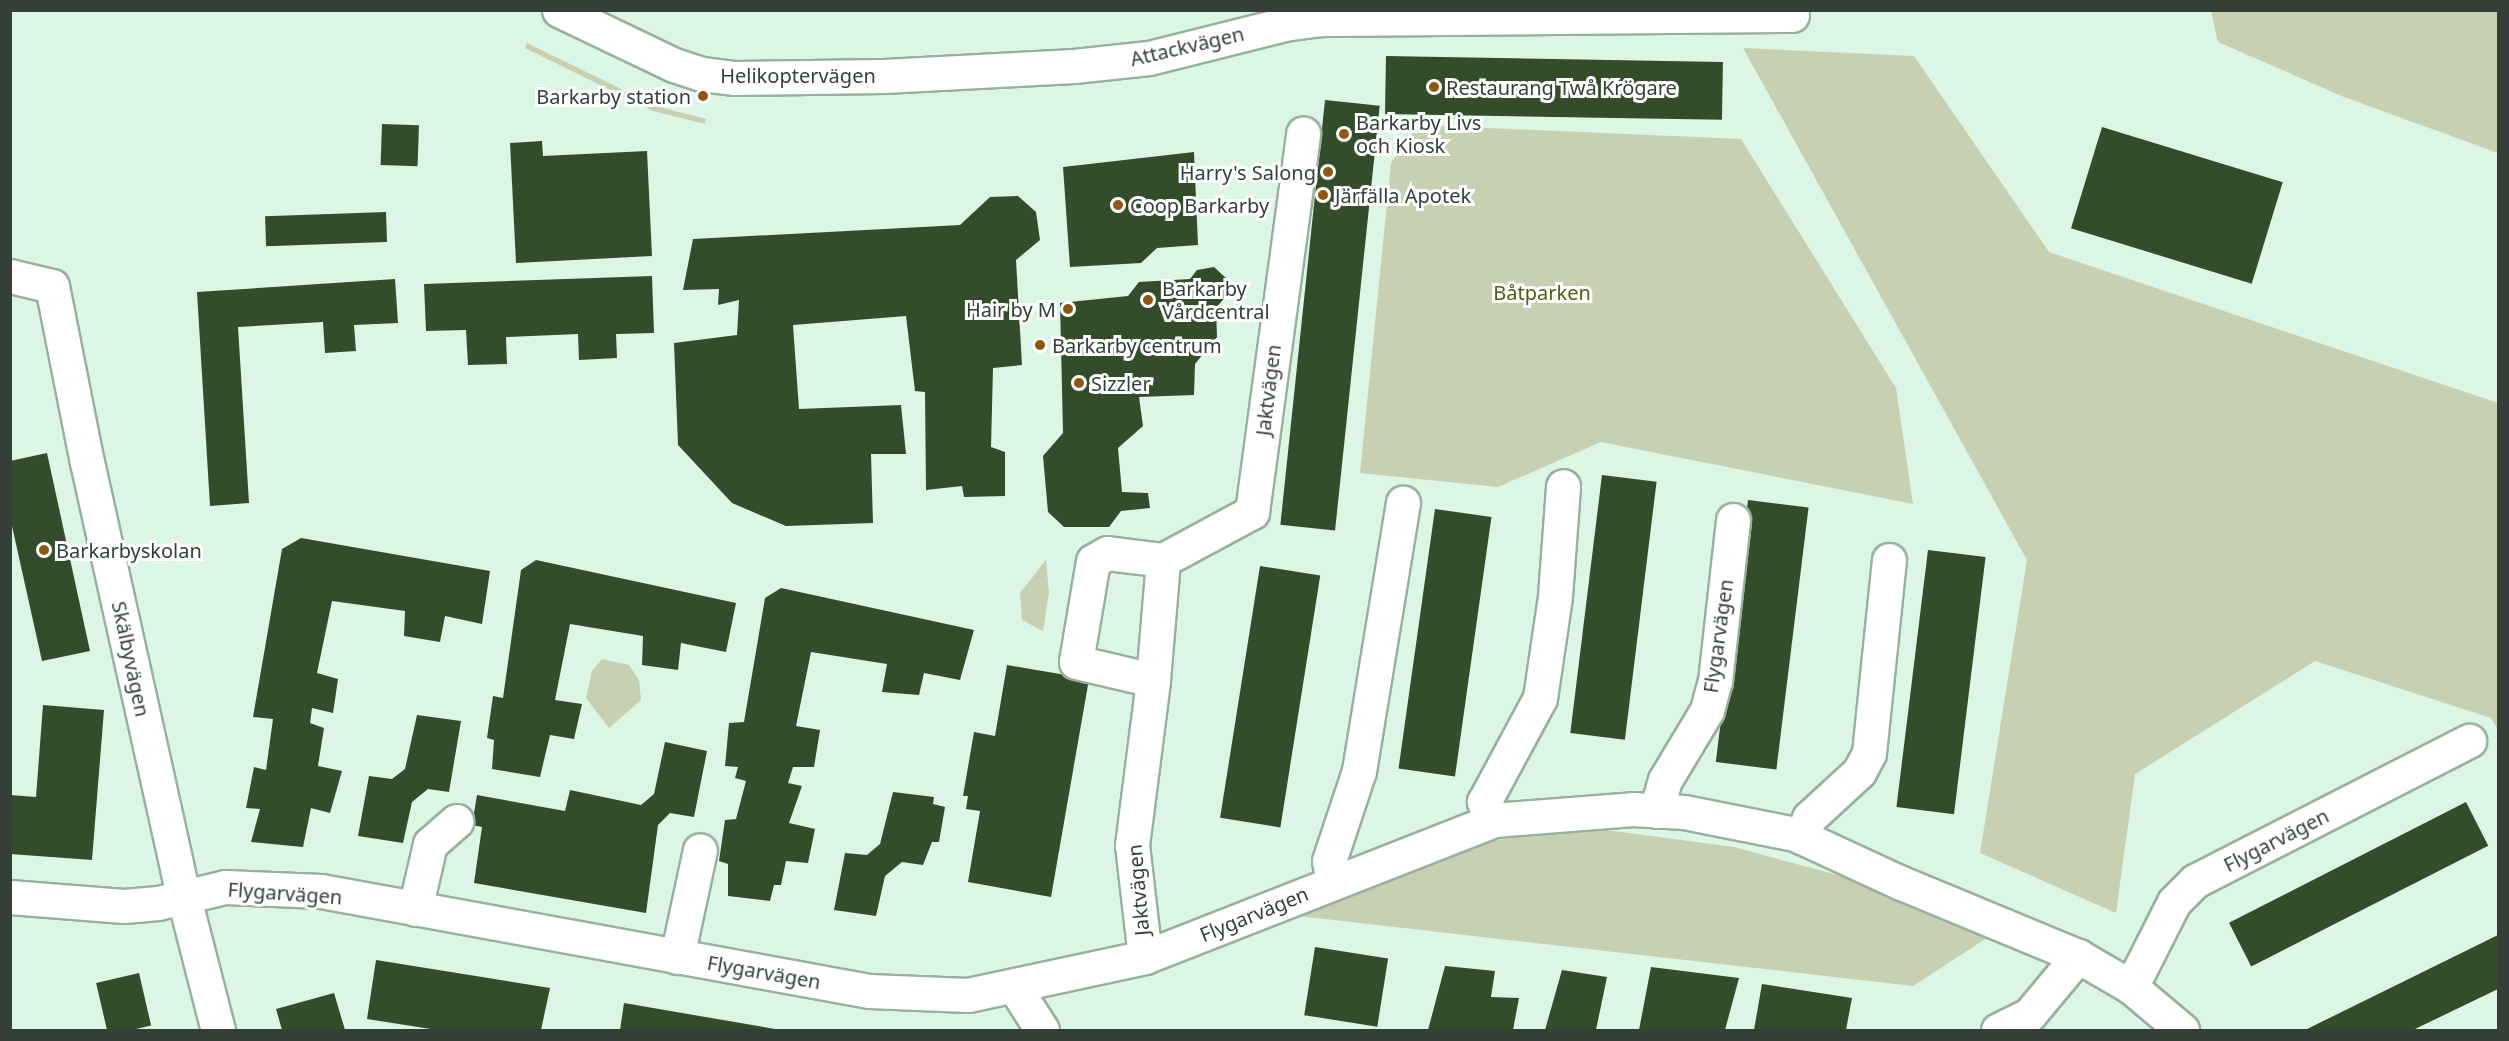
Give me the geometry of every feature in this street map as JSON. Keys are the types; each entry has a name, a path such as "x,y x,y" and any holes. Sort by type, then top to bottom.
{"street":[{"name":"Helikoptervägen","path":"559,10 702,74 735,78 884,76 1013,67"},
{"name":"Attackvägen","path":"1013,67 1074,66 1149,57 1273,27 1321,19 1792,15"},
{"name":"Jaktvägen","path":"1145,957 1132,846 1153,680 1163,560 1252,512 1303,133"},
{"path":"10,276 52,286"},
{"path":"10,290 52,286"},
{"name":"Skälbyvägen","path":"52,286 87,462 183,894 218,1030"},
{"path":"1494,820 1484,802 1540,698 1555,596 1563,486"},
{"name":"Flygarvägen","path":"1333,883 1329,861 1359,771 1403,503"},
{"name":"Flygarvägen","path":"1656,811 1665,780 1707,710 1715,681 1733,520"},
{"path":"1153,680 1076,662 1093,561 1107,553 1163,560"},
{"path":"1801,837 1809,818 1859,772 1869,753 1889,560"},
{"name":"Flygarvägen","path":"2131,987 2174,902 2195,881 2469,741"},
{"name":"Flygarvägen","path":"10,897 124,906 158,903 183,894 225,887 321,891 869,990 968,995 1145,957 1494,820 1633,809 1684,812 1801,837 1899,882 2078,956 2131,987 2182,1030"},
{"path":"415,909 430,844 456,820"},
{"path":"678,957 700,850"},
{"path":"1998,1030 2029,1015 2078,956"},
{"path":"1014,986 1042,1030"}],"green space":[{"path":"2211,11 2498,11 2498,153 2344,97 2218,42"},
{"path":"527,43 656,106 706,119 705,124 653,111 525,48"},
{"path":"1743,48 1914,56 2049,252 2498,403 2498,730 2491,718 2315,661 2135,774 2116,913 1980,853 2027,560"},
{"name":"Båtparken","path":"1418,125 1741,139 1896,388 1913,504 1601,442 1498,487 1360,473 1391,163"},
{"path":"1046,560 1049,593 1043,631 1022,620 1020,593"},
{"path":"602,659 629,665 639,680 641,700 609,728 586,698 592,671"},
{"path":"1584,827 1734,847 1867,883 1990,936 1913,986 1290,915 1490,841"}],"building":[{"path":"1386,56 1723,62 1722,120 1385,114"},
{"path":"1325,100 1380,106 1335,530 1280,525"},
{"path":"382,124 419,125 418,166 381,165"},
{"path":"2102,127 2283,182 2252,284 2071,228"},
{"path":"542,141 543,156 647,151 652,256 516,263 510,143"},
{"path":"1194,152 1198,245 1157,248 1141,263 1070,267 1063,167"},
{"path":"1018,196 1036,212 1040,240 1016,260 1022,365 993,368 991,447 1005,452 1005,496 964,497 962,486 926,490 925,392 915,391 906,316 793,325 799,409 901,405 906,454 871,454 873,523 786,526 732,503 678,445 674,343 737,335 739,300 718,305 719,289 683,290 693,239 960,225 990,197"},
{"path":"386,212 387,242 266,246 265,216"},
{"path":"1214,267 1227,279 1226,296 1216,308 1217,337 1195,364 1194,395 1139,397 1143,426 1118,448 1122,492 1148,493 1150,508 1121,511 1109,527 1064,527 1048,512 1043,456 1063,433 1060,303 1128,296 1139,282 1190,279 1197,270"},
{"path":"652,276 654,333 616,334 617,358 579,360 578,334 506,337 507,364 468,365 466,330 426,331 424,284"},
{"path":"395,279 398,323 354,325 356,351 325,353 323,322 238,327 249,503 210,506 197,292"},
{"path":"47,453 90,651 42,661 10,517 10,461"},
{"path":"1602,475 1657,482 1625,740 1570,733"},
{"path":"1748,500 1809,507 1776,769 1716,762"},
{"path":"1435,509 1491,517 1455,776 1399,768"},
{"path":"301,538 490,571 482,624 445,616 440,642 404,636 405,611 332,601 317,673 338,679 333,713 312,708 310,723 324,728 318,766 342,771 330,813 311,808 303,847 251,842 260,809 246,808 254,767 266,770 273,719 253,717 282,549"},
{"path":"1928,550 1986,557 1954,814 1896,807"},
{"path":"536,560 736,603 726,652 681,643 678,670 642,665 643,636 570,624 555,700 582,704 574,739 550,735 540,777 492,769 494,740 487,738 493,696 503,698 521,570"},
{"path":"1260,566 1320,576 1280,827 1220,818"},
{"path":"781,588 974,630 960,680 924,673 919,695 882,692 887,664 811,652 796,726 820,730 814,767 793,767 788,783 802,786 789,823 815,829 808,863 786,861 781,885 774,885 770,901 728,896 728,864 719,861 725,820 736,819 746,781 735,778 738,767 725,766 729,723 744,722 765,598"},
{"path":"1007,665 1089,679 1051,897 968,882 980,811 966,809 968,796 963,796 974,732 995,736"},
{"path":"43,705 104,710 92,860 10,854 10,795 36,797"},
{"path":"417,715 461,721 449,792 428,789 412,802 403,843 358,836 369,776 392,779 405,769"},
{"path":"665,742 707,751 694,817 670,813 658,825 646,913 474,883 482,827 472,825 477,795 565,811 570,790 641,805 654,794"},
{"path":"893,792 934,797 933,804 945,807 939,842 932,842 923,865 902,862 885,876 876,916 834,910 845,853 867,855 880,844"},
{"path":"2466,802 2488,846 2251,966 2229,923"},
{"path":"2498,935 2498,989 2413,1030 2305,1030"},
{"path":"1315,947 1388,959 1377,1027 1304,1015"},
{"path":"376,960 550,988 541,1030 437,1030 367,1019"},
{"path":"1445,966 1495,971 1491,997 1519,998 1513,1030 1428,1030"},
{"path":"1651,967 1739,978 1725,1030 1639,1030"},
{"path":"1562,970 1607,977 1596,1030 1545,1030"},
{"path":"139,973 151,1026 132,1030 107,1030 96,983"},
{"path":"1762,984 1852,998 1846,1030 1754,1030"},
{"path":"334,993 345,1030 282,1030 276,1009"},
{"path":"624,1003 775,1029 775,1030 620,1030"}],"place":[{"name":"Restaurang Twå Krögare","path":"1434,87"},
{"name":"Barkarby station","path":"703,96"},
{"name":"Barkarby Livs och Kiosk","path":"1344,134"},
{"name":"Harry's Salong","path":"1328,172"},
{"name":"Järfälla Apotek","path":"1323,195"},
{"name":"Coop Barkarby","path":"1118,205"},
{"name":"Barkarby Vårdcentral","path":"1148,300"},
{"name":"Hair by M","path":"1068,309"},
{"name":"Barkarby centrum","path":"1040,345"},
{"name":"Sizzler","path":"1079,383"},
{"name":"Barkarbyskolan","path":"44,550"}]}
